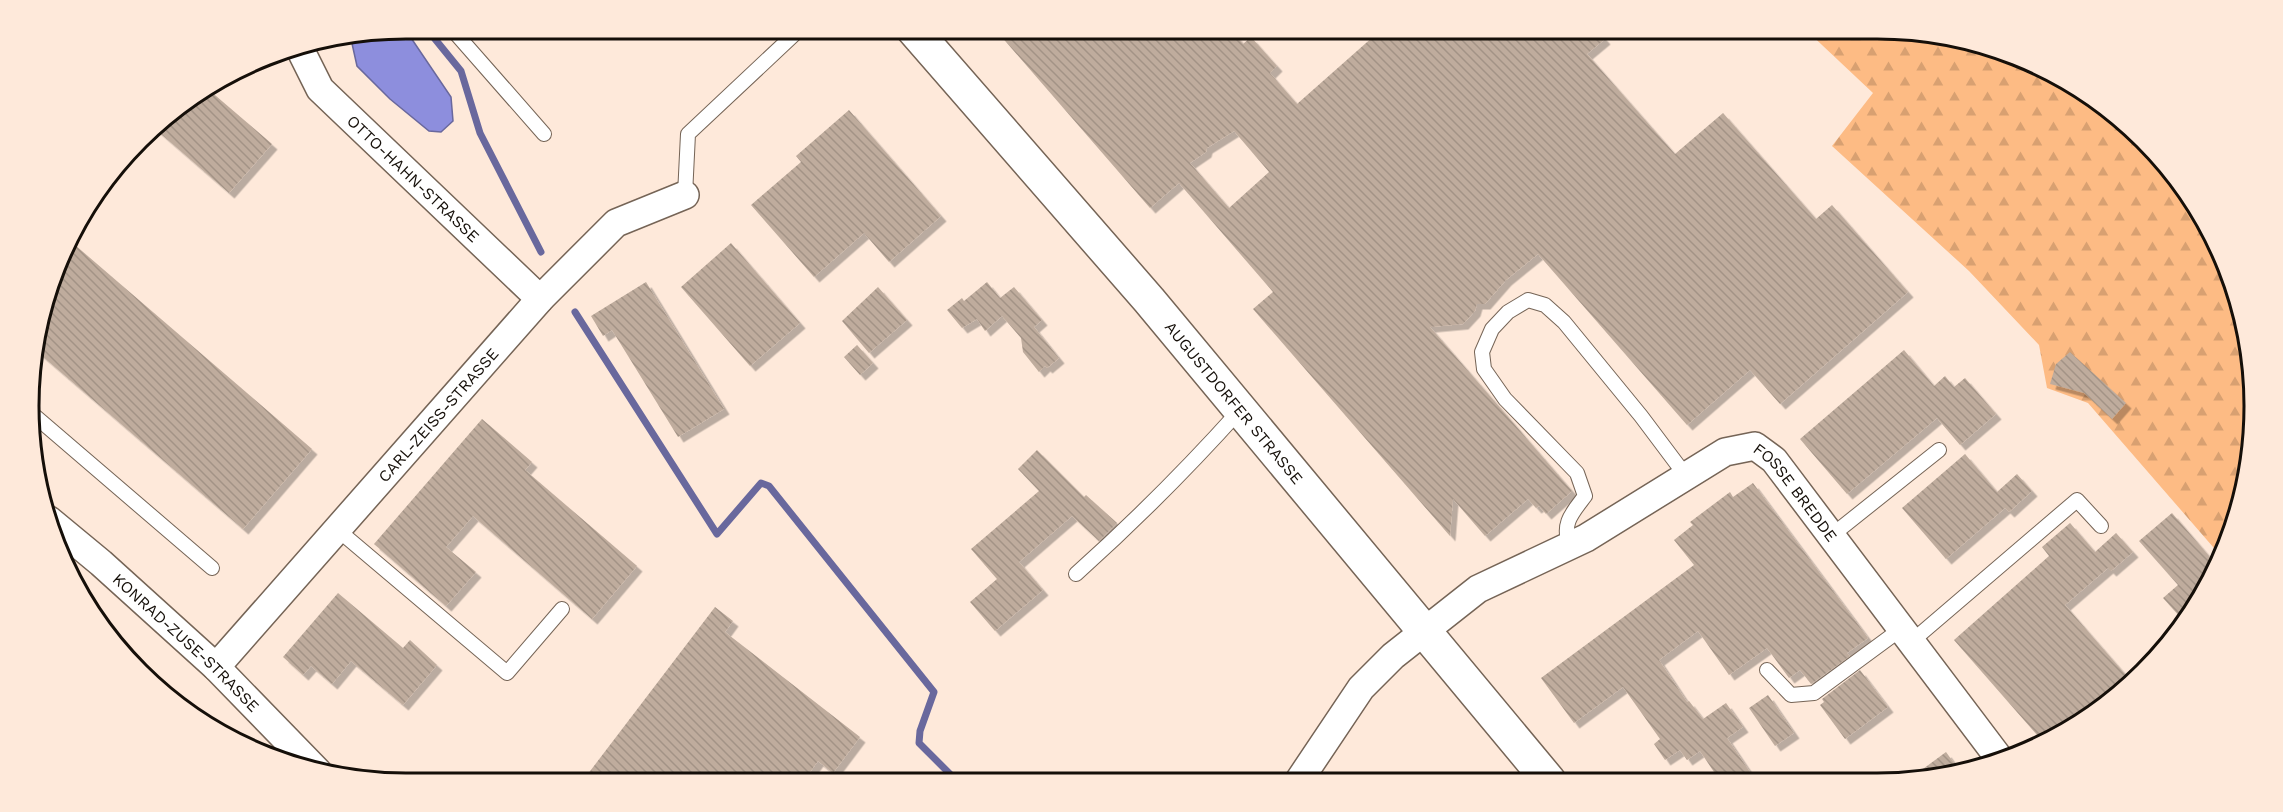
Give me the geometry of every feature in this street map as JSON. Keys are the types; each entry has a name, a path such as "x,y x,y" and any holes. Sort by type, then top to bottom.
{"main road":[{"name":"AUGUSTDORFER STRASSE","path":"922,39 1149,300 1542,773"}],"street":[{"name":"OTTO-HAHN-STRASSE","path":"302,54 320,89 540,299"},
{"name":"CARL-ZEISS-STRASSE","path":"216,667 540,299 616,224 685,195"},
{"name":"FOSSE BREDDE","path":"1424,633 1478,589 1570,546 1725,452 1755,446 1773,460 1996,754"},
{"name":"KONRAD-ZUSE-STRASSE","path":"60,529 216,667 305,758"},
{"path":"1304,773 1361,688 1393,656 1424,633"}],"lane":[{"path":"461,39 543,134"},
{"path":"685,195 688,134 789,39"},
{"path":"1570,546 1565,534 1568,522 1585,496 1577,473 1505,399 1484,369 1482,352 1492,329 1508,312 1528,300 1545,306 1564,322 1641,416 1686,476"},
{"path":"1076,574 1197,458 1240,410"},
{"path":"40,420 212,568"},
{"path":"1831,536 1939,450"},
{"path":"1767,670 1791,695 1814,693 1906,636 2077,500 2101,526"},
{"path":"338,530 507,673 562,609"}],"green space":[{"path":"1816,39 1925,42 1995,58 2039,77 2081,101 2137,146 2168,183 2195,223 2216,266 2225,288 2241,358 2244,406 2241,454 2225,524 2215,549 2088,403 2047,388 2039,345 1969,271 1832,146 1873,93"}],"water":[{"path":"412,39 451,97 453,121 441,132 429,131 390,99 357,66 352,43"}],"building":[{"path":"1004,39 1239,39 1243,44 1249,39 1253,39 1277,66 1270,73 1297,104 1371,39 1605,39 1587,54 1675,154 1723,113 1816,219 1832,205 1908,292 1780,404 1750,370 1687,425 1538,254 1506,280 1485,304 1477,304 1475,311 1463,324 1430,327 1572,491 1546,514 1528,499 1485,536 1453,499 1450,536 1253,309 1273,292 1179,183 1150,208","holes":["1234,131 1269,172 1229,208 1190,163 1206,152 1207,148"]},
{"path":"213,94 272,144 229,193 160,133"},
{"path":"849,110 941,216 889,262 864,233 814,277 751,205 801,162 796,156"},
{"path":"731,243 800,323 750,366 681,287"},
{"path":"76,246 312,449 243,529 42,356 58,288"},
{"path":"646,282 724,409 678,437 612,330 603,336 591,316"},
{"path":"987,282 1000,298 1014,287 1042,320 1034,327 1059,358 1047,368 1045,366 1039,372 1023,352 1021,338 1002,316 985,331 977,319 962,328 947,310 962,298 964,301"},
{"path":"878,287 907,320 869,353 842,321"},
{"path":"857,345 873,363 860,375 844,357"},
{"path":"1904,350 1934,386 1945,376 1954,387 1965,378 1996,414 1960,445 1937,418 1847,494 1800,439"},
{"path":"2070,352 2126,403 2112,419 2084,393 2050,384 2056,364"},
{"path":"482,419 532,462 525,470 637,566 592,619 473,516 446,547 476,572 446,606 374,544"},
{"path":"1037,450 1084,497 1086,495 1117,523 1099,541 1072,516 1019,562 1043,590 995,631 970,602 997,579 971,549 1039,491 1018,469"},
{"path":"1965,454 1997,492 2017,474 2032,491 2009,512 2005,508 1946,559 1902,508"},
{"path":"1753,483 1868,638 1847,653 1850,656 1811,684 1800,670 1789,678 1767,648 1729,675 1698,631 1659,660 1687,702 1689,701 1703,719 1726,703 1743,727 1727,738 1751,773 1715,773 1700,751 1687,760 1680,750 1665,760 1654,744 1660,739 1623,687 1574,723 1541,678 1694,565 1674,540 1693,525 1690,522 1730,492 1733,497"},
{"path":"2172,513 2211,558 2195,590 2178,615 2163,598 2178,585 2139,541"},
{"path":"2070,523 2095,552 2116,533 2133,552 2111,571 2108,568 2065,605 2126,675 2081,711 2038,736 1954,640 2049,556 2042,547"},
{"path":"338,593 403,648 410,640 437,665 403,705 351,661 332,684 311,666 303,675 283,657"},
{"path":"715,607 733,621 725,632 860,737 833,773 818,761 809,773 589,773"},
{"path":"1860,670 1888,707 1845,739 1820,705 1824,702 1822,699"},
{"path":"1768,695 1794,733 1775,746 1749,708"},
{"path":"1946,752 1955,764 1949,766 1921,770"}],"waterway":[{"path":"435,39 461,71 480,133 541,252"},
{"path":"575,312 717,534 761,483 769,486 934,692 920,731 919,743 949,773"}]}
